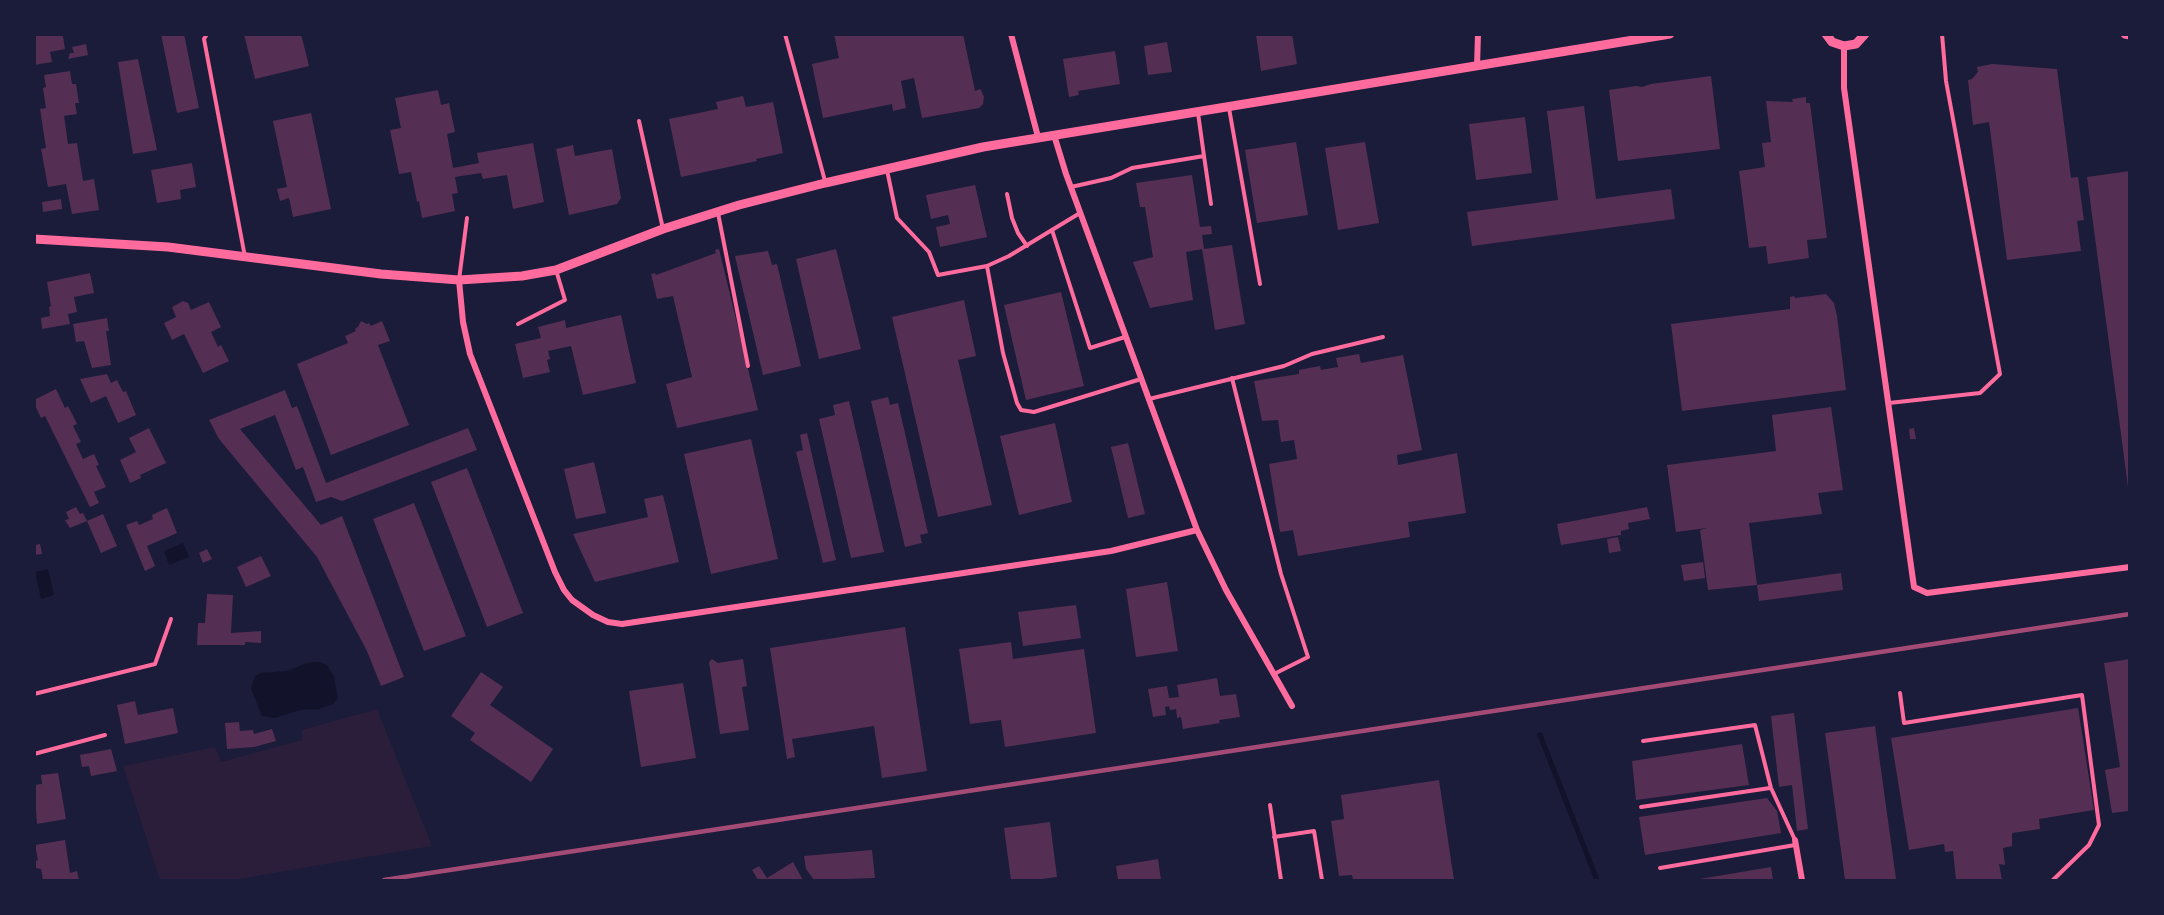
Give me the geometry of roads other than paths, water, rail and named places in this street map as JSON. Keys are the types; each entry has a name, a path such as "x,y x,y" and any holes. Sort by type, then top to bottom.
{"street":[{"path":"1011,34 1038,137"},
{"path":"1477,67 1478,34"},
{"path":"34,239 168,248 381,274 459,280 522,276 556,270 663,229 718,212 886,169 1038,137 1198,113 1670,34"},
{"path":"1826,34 1832,42 1844,46 1856,44 1865,34"},
{"path":"2124,34 2130,35"},
{"path":"1844,46 1844,88 1914,586 1927,593 2130,567"},
{"path":"1054,135 1080,213 1197,530 1226,590 1292,706"},
{"path":"459,280 463,322 470,354 555,572 572,600 593,615 608,622 622,624 1099,552 1197,530"},
{"path":"1796,842 1802,880"}],"lane":[{"path":"207,34 204,39 245,257"},
{"path":"785,34 825,183"},
{"path":"1888,403 1980,393 2000,374 1946,81 1942,34"},
{"path":"1228,108 1260,284"},
{"path":"1198,113 1212,204"},
{"path":"639,121 663,229"},
{"path":"1071,187 1111,178 1132,168 1204,156"},
{"path":"886,169 897,218 929,252 938,275 987,266 1010,256 1080,213"},
{"path":"1007,194 1012,218 1027,246"},
{"path":"718,212 748,366"},
{"path":"459,280 467,218"},
{"path":"1052,230 1090,348 1125,337"},
{"path":"987,266 1003,353 1021,410 1034,412 1141,379"},
{"path":"518,324 565,300 556,270"},
{"path":"1148,400 1284,366 1312,354 1383,337"},
{"path":"1232,378 1281,574 1308,657 1274,675"},
{"path":"34,694 155,664 171,619"},
{"path":"1900,693 1904,723 2082,695 2099,825 2089,845 2053,880"},
{"path":"1642,741 1755,725 1771,788 1796,842 1660,868"},
{"path":"34,754 105,735"},
{"path":"1641,807 1771,788"},
{"path":"1269,805 1281,880"},
{"path":"1274,837 1314,831 1322,880"}],"waterway":[{"path":"1540,735 1597,880"}],"railway":[{"path":"384,880 2130,614"}]}
